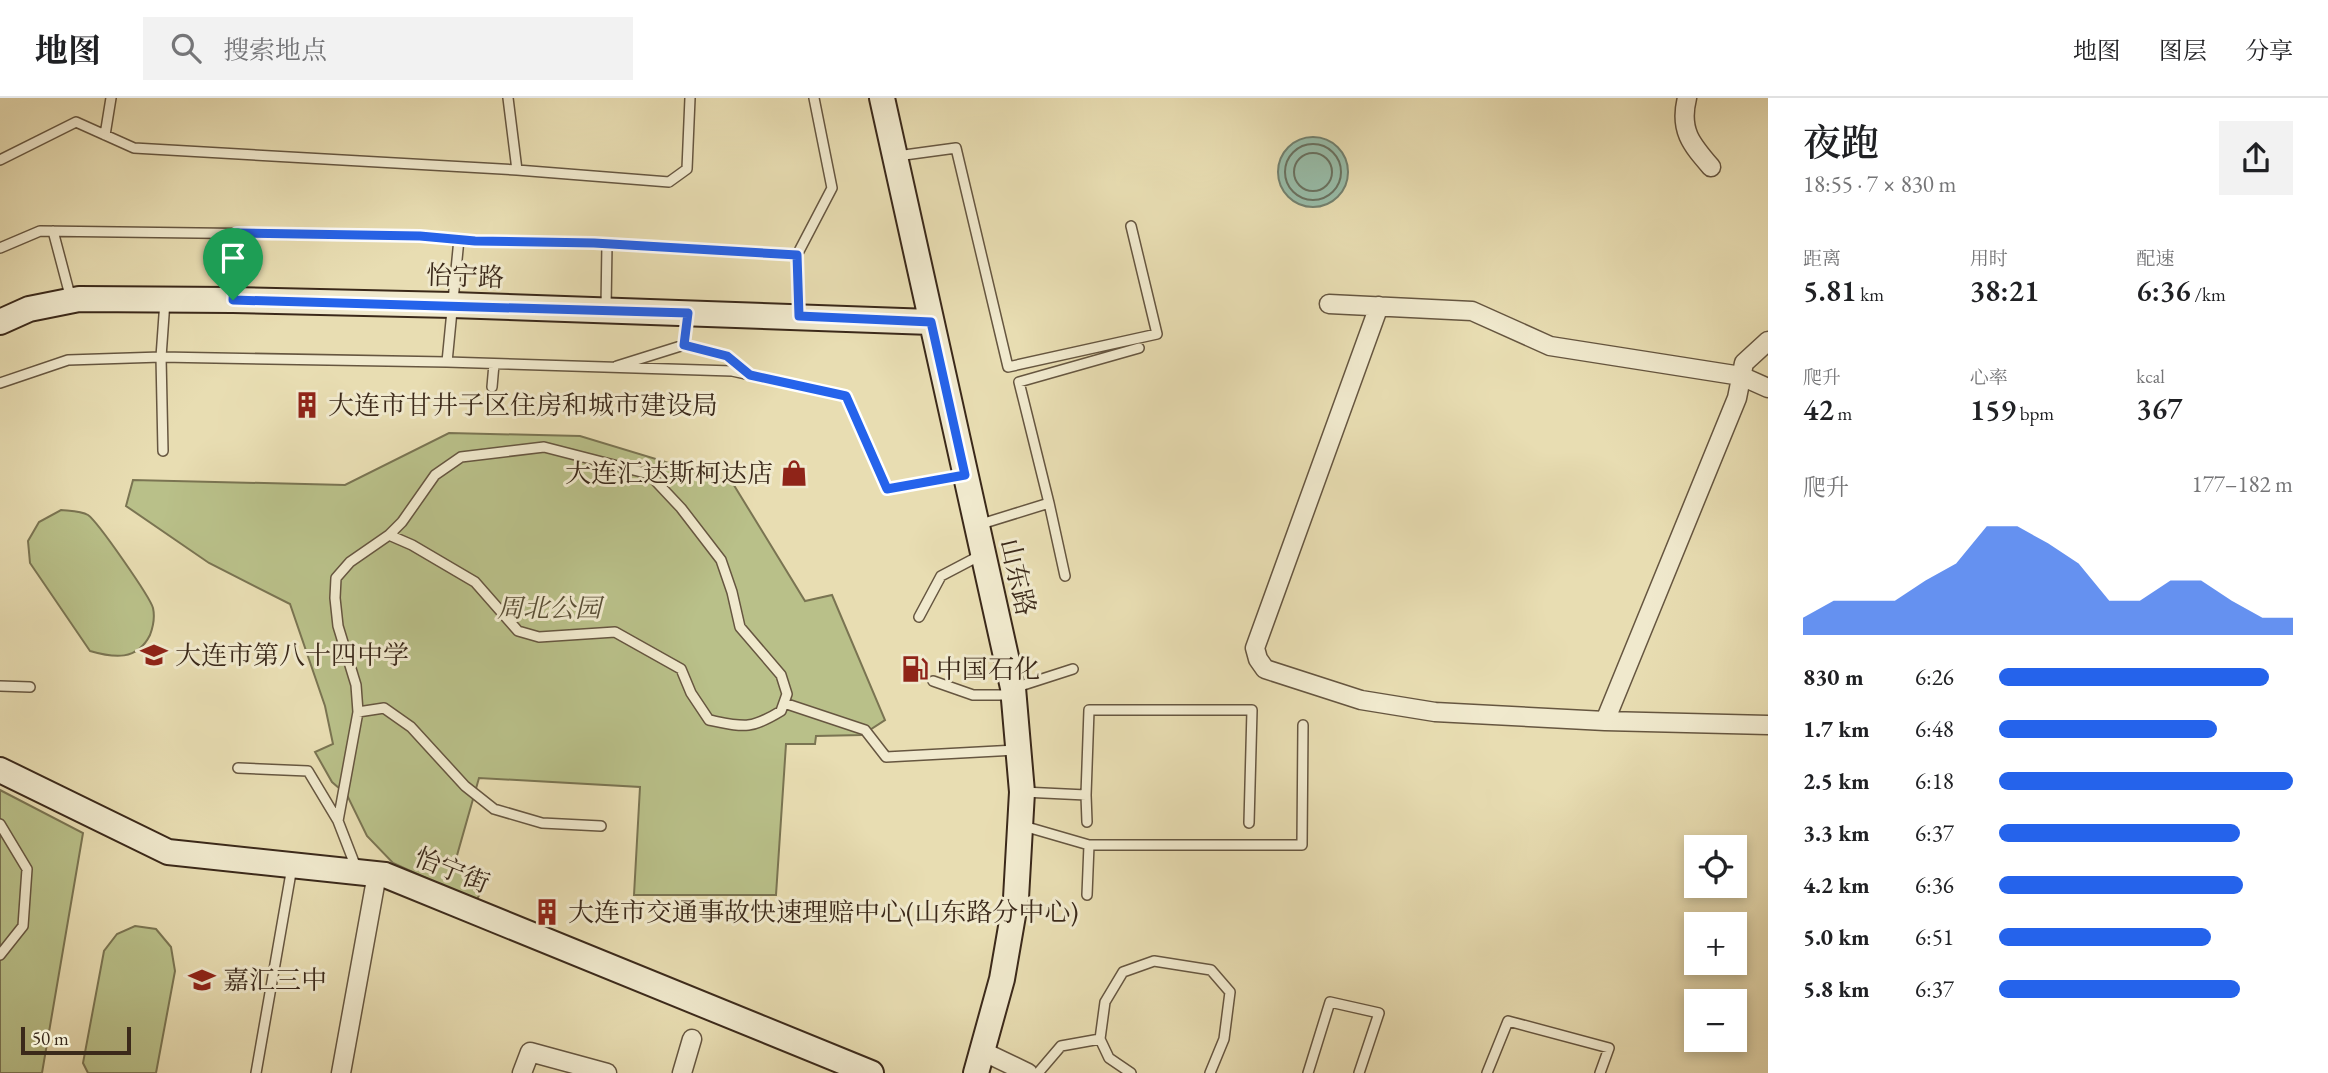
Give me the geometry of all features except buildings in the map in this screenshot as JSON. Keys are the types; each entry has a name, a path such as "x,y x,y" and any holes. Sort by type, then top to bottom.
{"street":[{"name":"山东路","path":"882,98 1013,692 1022,792 1016,898 1010,939 979,1062"},
{"path":"1688,98 1685,108 1686,130 1692,146 1711,167"},
{"name":"怡宁路","path":"0,322 29,309 72,300 165,299 452,305 931,322"},
{"path":"1329,304 1472,311 1550,346 1741,376 1768,388"},
{"path":"1379,306 1255,648 1258,659 1265,668 1360,700 1435,712 1605,721 1768,725"},
{"path":"1605,721 1737,398 1744,363 1768,341"},
{"name":"怡宁街","path":"0,771 168,852 386,875 872,1073"},
{"path":"341,1073 367,873"},
{"path":"682,1073 692,1039"},
{"path":"522,1073 530,1052 607,1073"},
{"path":"979,1062 1028,1073"}],"lane":[{"path":"105,135 111,98"},
{"path":"508,98 517,170"},
{"path":"0,160 76,122 134,148 517,170 669,182 687,169 690,98"},
{"path":"799,316 797,255 832,188 814,98"},
{"path":"895,157 956,148 1008,368 1157,334 1131,226"},
{"path":"0,248 40,231 53,231 420,236 797,255"},
{"path":"53,231 72,300"},
{"path":"233,300 237,233"},
{"path":"447,362 459,239"},
{"path":"606,310 607,244"},
{"path":"163,451 161,357 165,299"},
{"path":"684,345 688,313"},
{"path":"610,368 684,345 727,356 750,375"},
{"path":"1065,576 1019,382 1139,348"},
{"path":"0,383 68,360 161,357 732,371 846,396 887,489 965,475"},
{"path":"492,387 494,364"},
{"path":"338,821 358,712 356,685 338,626 336,578 349,562 389,535 402,522 435,475 461,457 544,447 649,474 681,508 720,559 733,592 740,627 781,675 787,694 782,711 761,724 739,726 709,720 691,693 681,669 615,632 539,637 518,631 475,582 412,545 389,535"},
{"path":"976,526 1049,503"},
{"path":"919,617 941,576 983,554"},
{"path":"933,681 973,695 1013,692 1073,669"},
{"path":"0,686 30,687"},
{"path":"785,703 865,730 886,757 1018,750"},
{"path":"358,712 384,708 411,727 464,786 494,809 542,823 601,826"},
{"path":"1087,822 1089,709 1252,710 1249,823"},
{"path":"1019,825 1090,845 1302,845 1303,725"},
{"path":"238,768 308,771 367,873"},
{"path":"1022,792 1086,794"},
{"path":"0,824 27,869 23,926 0,955"},
{"path":"1087,895 1090,845"},
{"path":"256,1073 292,865"},
{"path":"1130,1073 1109,1058 1100,1039 1105,1002 1123,972 1154,961 1211,970 1230,992 1224,1039 1210,1073"},
{"path":"1308,1073 1330,1002 1379,1013 1359,1073"},
{"path":"1488,1073 1508,1021 1609,1048 1600,1073"},
{"path":"1038,1073 1061,1046 1100,1039"}],"green space":[{"name":"周北公园","path":"449,433 580,436 732,482 805,601 832,595 885,720 862,735 816,736 815,744 786,744 776,895 634,895 640,787 479,778 454,866 488,879 476,901 393,863 367,836 347,795 332,782 315,752 333,744 325,706 290,604 209,563 126,506 133,480 345,485"},
{"path":"61,510 88,515 94,521 150,601 154,615 150,635 139,649 132,653 116,656 90,651 30,563 28,541 39,522"},
{"path":"0,790 83,833 42,1073 0,1073"},
{"path":"135,926 156,929 171,947 175,971 156,1073 88,1073 83,1063 104,951 117,934"}],"water":[{"path":"1306,137 1320,137 1333,143 1342,152 1348,172 1346,185 1338,197 1320,207 1306,207 1293,201 1284,192 1278,179 1278,165 1284,152 1293,143"}],"place":[{"name":"大连市甘井子区住房和城市建设局","path":"307,405"},
{"name":"大连汇达斯柯达店","path":"794,473"},
{"name":"大连市第八十四中学","path":"154,655"},
{"name":"中国石化","path":"915,669"},
{"name":"大连市交通事故快速理赔中心(山东路分中心)","path":"547,912"},
{"name":"嘉汇三中","path":"202,980"}],"route":[{"path":"237,233 420,236 475,241 594,243 797,255 799,316 931,322 965,475 887,489 846,396 750,375 727,356 684,345 688,313 233,300 237,233"}]}
